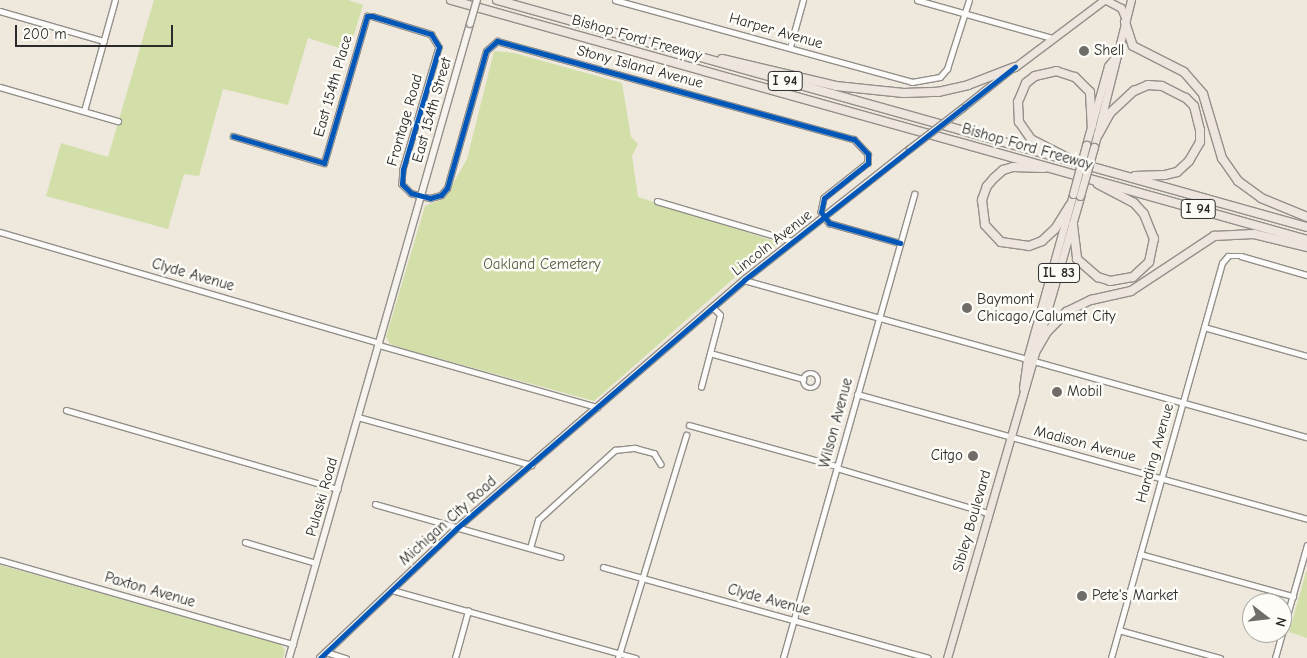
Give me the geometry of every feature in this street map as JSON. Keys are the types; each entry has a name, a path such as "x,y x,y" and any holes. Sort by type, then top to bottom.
{"highway":[{"name":"Bishop Ford Freeway","path":"451,0 1307,240"},
{"name":"Bishop Ford Freeway","path":"497,0 1307,227"},
{"path":"1125,20 1133,46 1184,72 1203,94 1222,158 1238,181 1261,198 1307,217"},
{"path":"677,51 836,86 904,93 938,92 968,85 1015,67"},
{"path":"1074,162 1039,144 1024,131 1016,114 1020,93 1026,83 1045,73 1056,71 1075,77 1090,92 1092,126"},
{"path":"1098,135 1122,99 1148,85 1174,90 1194,106 1199,119 1200,142 1183,168 1158,177 1120,175"},
{"path":"1051,168 1003,170 986,186 982,200 985,225 1001,242 1029,246 1042,241 1055,229 1070,205"},
{"path":"1072,225 1077,258 1098,277 1110,281 1133,277 1149,262 1154,238 1144,214 1134,203 1090,179"},
{"path":"1037,350 1047,332 1066,312 1091,300 1132,291 1214,236 1254,234 1307,247"}],"main road":[{"path":"1105,0 1121,8 1125,20"},
{"name":"Lincoln Avenue","path":"1015,67 1105,0"},
{"name":"IL 83","path":"1077,195 1090,146 1098,135 1117,65 1115,57 1131,0"},
{"path":"1090,146 1092,126 1108,66 1115,57"},
{"name":"Sibley Boulevard","path":"947,658 1023,391 1070,205 1077,195"},
{"name":"Sibley Boulevard","path":"1030,360 1037,350 1072,225 1077,195"}],"street":[{"path":"84,111 115,0"},
{"name":"East 154th Street","path":"379,344 477,0"},
{"name":"Harper Avenue","path":"615,0 912,82 940,77 947,69 963,13"},
{"path":"790,47 804,0"},
{"path":"917,0 1052,38"},
{"path":"963,13 969,0"},
{"path":"0,10 104,41"},
{"name":"Frontage Road","path":"367,16 431,34 439,48 403,169 402,184 420,197"},
{"name":"East 154th Place","path":"233,136 324,163 367,16"},
{"name":"Stony Island Avenue","path":"420,197 441,195 447,188 486,51 497,40 854,139 868,154 868,163 824,198 820,207 824,217"},
{"name":"Lincoln Avenue","path":"597,408 744,280 1015,67"},
{"path":"0,87 118,121"},
{"name":"Wilson Avenue","path":"783,658 914,194"},
{"path":"657,201 792,241"},
{"path":"824,217 829,223 900,243"},
{"name":"Clyde Avenue","path":"0,232 597,408"},
{"name":"Harding Avenue","path":"1111,658 1222,263 1228,256 1241,256 1307,275"},
{"path":"744,280 1307,437"},
{"path":"701,387 720,315 713,308"},
{"path":"1204,327 1307,356"},
{"name":"Pulaski Road","path":"290,658 379,344"},
{"path":"710,353 803,379"},
{"name":"Madison Avenue","path":"857,394 1307,519"},
{"name":"Michigan City Road","path":"320,658 457,528 597,408"},
{"path":"66,410 338,489"},
{"path":"358,417 531,465"},
{"path":"689,425 988,513"},
{"path":"619,656 641,578 686,435"},
{"path":"530,548 538,520 615,450 635,448 654,453 661,464"},
{"path":"375,504 562,556"},
{"path":"245,542 316,563"},
{"path":"1275,658 1307,545"},
{"path":"1140,554 1293,596"},
{"name":"Paxton Avenue","path":"0,560 294,644"},
{"name":"Clyde Avenue","path":"603,567 928,658"},
{"path":"392,590 619,656 636,658"},
{"path":"455,658 468,611"},
{"path":"1119,630 1220,658"},
{"path":"326,652 346,658"}],"green space":[{"path":"154,0 348,0 363,5 349,51 308,38 288,105 223,89 199,176 184,174 168,229 46,196 61,143 108,157"},
{"name":"Oakland Cemetery","path":"494,51 514,53 622,83 631,137 638,144 632,156 638,197 780,243 750,264 594,401 411,351 390,344 386,337 425,206 445,198 467,159"},
{"path":"0,565 280,644 285,650 283,658 0,658"},
{"path":"1307,569 1307,638 1292,633 1292,622"}],"cycle path":[{"path":"233,136 324,163 367,16 372,16 431,34 439,47 403,169 402,184 411,193 430,198 441,195 447,188 486,51 497,41 854,139 868,154 868,163 824,198 821,212 829,223 900,243"},
{"path":"320,658 457,528 744,280 1015,67"}],"place":[{"name":"Shell","path":"1084,51"},
{"name":"Baymont Chicago/Calumet City","path":"967,308"},
{"name":"Mobil","path":"1057,392"},
{"name":"Citgo","path":"973,456"},
{"name":"Pete's Market","path":"1082,596"}]}
